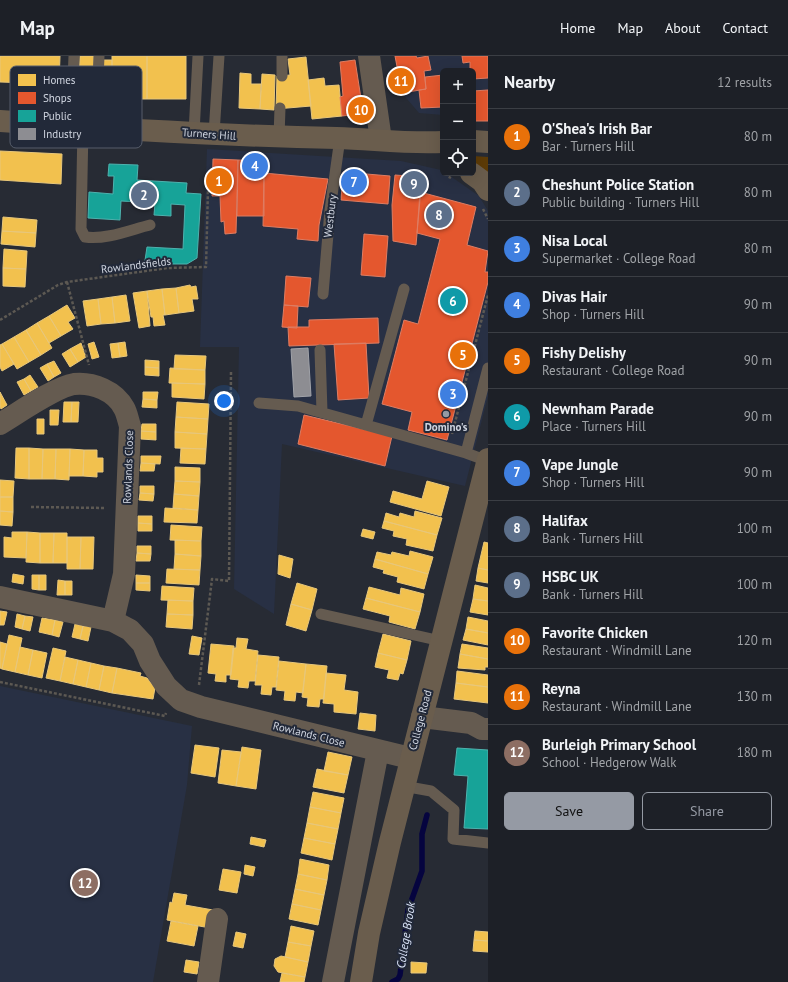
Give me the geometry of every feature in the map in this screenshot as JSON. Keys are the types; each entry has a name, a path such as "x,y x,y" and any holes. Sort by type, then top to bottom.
{"main road":[{"name":"Turners Hill","path":"0,121 10,122"},
{"name":"Turners Hill","path":"142,130 279,137 340,138 419,143 440,142"},
{"path":"476,141 488,142"},
{"name":"Turners Hill","path":"419,143 440,154"},
{"path":"475,176 482,181 488,190"},
{"name":"College Road","path":"361,982 369,933 403,786 488,460"}],"street":[{"path":"369,56 382,140"},
{"name":"Rowlands Close","path":"0,424 57,391 73,384 91,386 110,392 124,408 130,426 124,574 113,621"},
{"name":"Rowlands Close","path":"0,596 113,621 130,630 138,638 166,686 181,700 195,705 410,758"},
{"path":"422,717 471,723 482,729 488,729"},
{"path":"333,982 378,751"},
{"path":"208,982 217,919"}],"lane":[{"path":"74,56 75,66"},
{"path":"97,66 99,56"},
{"path":"198,56 204,133"},
{"path":"204,133 219,56"},
{"path":"282,56 282,76"},
{"path":"279,137 280,108"},
{"name":"Westbury","path":"323,294 327,238 340,138"},
{"path":"83,148 81,230 85,237 104,236 150,225"},
{"path":"366,425 404,289"},
{"path":"320,350 322,412"},
{"path":"466,453 488,368"},
{"path":"259,403 298,406 488,460"},
{"path":"321,614 441,641"},
{"path":"403,786 431,791 454,810 453,839 488,843"}],"path":[{"name":"Rowlandsfields","path":"0,320 58,285 67,282 167,268 206,267 208,189"},
{"path":"67,282 88,360 91,386"},
{"path":"449,448 488,295"},
{"path":"195,705 202,665 212,579 229,581 231,372"},
{"path":"31,507 127,509"},
{"path":"0,682 165,716 176,695"}],"shaded area":[{"path":"395,56 488,56 488,121 476,121 476,68 440,68 440,115 419,113 402,93"},
{"path":"207,149 401,161 440,170 440,176 450,176 479,196 488,211 488,396 465,486 282,444 274,614 234,589 239,347 200,347"},
{"path":"476,156 488,157 488,174 476,164"},
{"path":"0,686 192,726 187,785 153,982 0,982"}],"building: Homes":[{"path":"0,56 60,56 60,66 10,66 10,82 0,82"},
{"path":"80,56 94,56 94,66 80,66"},
{"path":"112,56 147,56 147,99 142,99 142,66 112,66"},
{"path":"147,56 186,56 186,99 147,99"},
{"path":"306,57 311,106 276,109 277,76 290,75 288,59"},
{"path":"103,60 112,60 112,66 103,66"},
{"path":"240,73 251,74 251,84 261,84 260,109 239,108"},
{"path":"262,74 275,75 274,110 260,109"},
{"path":"324,78 325,86 339,85 342,116 312,119 308,80"},
{"path":"0,151 62,154 61,184 0,180"},
{"path":"3,217 37,220 36,233 2,231"},
{"path":"2,231 36,233 35,247 1,244"},
{"path":"4,249 27,251 26,269 3,268"},
{"path":"3,268 26,269 25,287 3,286"},
{"path":"190,285 191,287 196,286 198,299 192,299 194,311 179,313 176,288"},
{"path":"176,288 179,313 165,315 162,289"},
{"path":"162,289 165,325 154,326 147,291"},
{"path":"147,291 150,326 139,328 133,293"},
{"path":"126,295 130,321 115,323 112,297"},
{"path":"112,297 115,323 101,324 98,299"},
{"path":"98,299 101,324 87,326 83,301"},
{"path":"67,305 75,318 68,322 73,329 61,336 49,316"},
{"path":"49,316 61,336 49,343 37,323"},
{"path":"37,323 52,348 41,355 26,330"},
{"path":"26,330 41,355 29,362 14,337"},
{"path":"14,337 29,362 17,369 2,344"},
{"path":"94,342 99,357 92,359 88,344"},
{"path":"125,342 127,356 120,357 118,343"},
{"path":"81,343 86,357 78,362 70,349"},
{"path":"118,343 120,357 112,358 110,344"},
{"path":"2,344 14,364 2,371 0,367 0,345"},
{"path":"70,349 78,362 70,367 62,354"},
{"path":"175,355 206,356 205,370 174,369"},
{"path":"145,360 159,361 159,368 145,367"},
{"path":"54,361 61,373 54,377 47,364"},
{"path":"47,364 54,377 48,381 40,368"},
{"path":"145,367 159,368 159,376 145,375"},
{"path":"170,368 205,370 205,384 169,383"},
{"path":"30,375 38,387 31,391 24,379"},
{"path":"24,379 31,391 24,395 17,382"},
{"path":"172,383 205,384 204,399 172,397"},
{"path":"0,392 7,405 1,409 0,407"},
{"path":"143,392 158,392 157,400 143,399"},
{"path":"143,399 157,400 157,408 142,407"},
{"path":"64,402 72,402 71,422 63,422"},
{"path":"72,402 79,402 78,422 71,422"},
{"path":"177,402 209,404 208,419 176,417"},
{"path":"50,410 59,410 58,425 50,425"},
{"path":"176,417 208,419 207,434 175,432"},
{"path":"37,419 44,419 44,434 37,434"},
{"path":"142,424 156,424 156,432 141,431"},
{"path":"141,431 156,432 156,440 141,439"},
{"path":"175,432 207,434 206,449 175,448"},
{"path":"16,448 29,448 29,479 15,478"},
{"path":"29,448 43,449 42,479 29,479"},
{"path":"181,448 206,449 205,464 180,463"},
{"path":"43,449 56,449 55,479 42,479"},
{"path":"56,449 70,449 69,480 55,479"},
{"path":"70,449 84,450 83,476 69,476"},
{"path":"84,450 97,450 97,458 103,458 103,472 97,472 97,477 83,476"},
{"path":"141,456 161,456 160,464 141,463"},
{"path":"141,463 155,464 154,471 140,471"},
{"path":"175,467 200,468 200,482 175,481"},
{"path":"0,480 14,481 13,497 0,497"},
{"path":"175,481 200,482 199,496 174,494"},
{"path":"427,481 449,487 441,516 390,502 393,491 422,499"},
{"path":"140,486 154,486 154,494 140,493"},
{"path":"140,493 154,494 153,501 139,500"},
{"path":"174,494 199,496 198,510 173,508"},
{"path":"0,497 13,497 13,512 0,511"},
{"path":"165,508 198,510 197,523 164,522"},
{"path":"0,511 13,512 12,526 0,525"},
{"path":"415,511 442,518 437,535 384,521 386,513 399,517 400,513 414,517"},
{"path":"138,516 152,516 152,524 138,523"},
{"path":"384,521 437,535 433,551 406,545 407,539 393,536 394,531 382,528"},
{"path":"138,523 152,524 152,531 138,531"},
{"path":"171,525 202,527 201,541 170,540"},
{"path":"363,529 375,532 373,539 361,536"},
{"path":"12,532 27,532 26,558 4,557 4,537 12,538"},
{"path":"27,532 40,533 40,563 26,562"},
{"path":"40,533 54,533 53,563 40,563"},
{"path":"54,533 67,533 67,563 53,563"},
{"path":"67,537 81,537 80,569 67,569"},
{"path":"81,537 94,537 93,569 80,569"},
{"path":"175,540 201,541 201,556 175,554"},
{"path":"484,542 488,543 488,570 478,568"},
{"path":"137,546 151,546 151,554 137,553"},
{"path":"410,551 433,557 428,574 375,559 377,552 391,555 392,552 409,556"},
{"path":"137,553 151,554 150,561 136,561"},
{"path":"175,554 201,556 200,570 174,569"},
{"path":"279,555 293,559 290,578 278,574"},
{"path":"375,559 428,574 424,589 397,582 398,577 383,573 384,570 373,567"},
{"path":"478,568 488,570 488,583 476,581"},
{"path":"167,569 200,570 199,585 166,583"},
{"path":"13,574 24,576 23,584 12,582"},
{"path":"32,575 39,575 39,590 32,589"},
{"path":"39,575 46,575 46,590 39,590"},
{"path":"136,575 150,576 150,583 136,583"},
{"path":"58,580 65,581 65,595 57,595"},
{"path":"65,581 72,581 72,595 65,595"},
{"path":"136,583 150,583 150,591 136,590"},
{"path":"297,583 317,589 312,610 291,604"},
{"path":"475,585 488,588 488,601 473,599"},
{"path":"162,586 194,588 193,601 161,600"},
{"path":"369,587 400,595 401,588 424,594 420,612 366,598"},
{"path":"366,598 420,612 415,629 389,622 390,616 363,609"},
{"path":"473,599 488,601 488,615 470,612"},
{"path":"168,600 193,601 193,615 167,614"},
{"path":"291,604 312,610 306,631 286,625"},
{"path":"0,611 7,612 4,625 0,625"},
{"path":"17,614 25,616 22,629 15,627"},
{"path":"167,614 193,615 192,629 166,627"},
{"path":"25,616 33,617 30,631 22,629"},
{"path":"468,617 488,621 488,633 466,629"},
{"path":"42,618 55,620 52,635 39,632"},
{"path":"55,620 63,622 59,637 52,635"},
{"path":"75,624 83,626 80,639 72,637"},
{"path":"83,626 91,627 88,641 80,639"},
{"path":"466,629 488,633 488,645 463,640"},
{"path":"383,634 411,641 407,660 378,653"},
{"path":"9,635 22,638 15,672 2,669"},
{"path":"192,636 202,638 199,655 189,654"},
{"path":"237,638 248,639 246,649 258,651 255,681 249,681 248,688 238,687 239,680 230,679 233,648 236,648"},
{"path":"0,642 7,644 2,669 0,668"},
{"path":"211,644 234,646 231,675 226,675 226,682 215,681 216,674 208,673"},
{"path":"462,644 488,648 488,659 460,654"},
{"path":"20,647 33,650 28,675 15,672"},
{"path":"53,648 66,651 60,681 46,678"},
{"path":"33,650 47,653 42,678 28,675"},
{"path":"378,653 407,660 403,674 400,673 398,680 387,678 389,670 375,667"},
{"path":"460,654 488,659 488,667 485,667 485,670 458,668"},
{"path":"258,655 279,657 276,687 272,687 271,695 261,694 262,685 255,685"},
{"path":"65,657 78,660 73,684 60,681"},
{"path":"78,660 91,663 86,687 73,684"},
{"path":"279,661 306,664 303,693 296,692 295,701 284,700 285,691 276,690"},
{"path":"91,663 104,666 99,690 86,687"},
{"path":"306,664 327,666 324,699 320,699 319,707 307,706 308,698 302,697"},
{"path":"104,666 117,668 112,693 99,690"},
{"path":"117,668 141,673 140,676 147,678 155,688 153,699 112,693"},
{"path":"457,671 488,675 488,687 456,683"},
{"path":"326,673 346,675 344,690 358,692 356,714 334,712 334,704 323,703"},
{"path":"456,683 488,687 488,703 454,699"},
{"path":"360,713 376,715 375,731 358,729"},
{"path":"195,745 219,748 215,777 191,773"},
{"path":"242,747 261,750 256,789 236,786"},
{"path":"222,750 241,752 236,786 218,783"},
{"path":"328,752 352,757 348,775 324,771"},
{"path":"317,769 348,775 344,793 313,787"},
{"path":"313,792 344,798 341,813 310,807"},
{"path":"310,807 341,813 338,829 307,823"},
{"path":"307,823 338,829 335,844 304,838"},
{"path":"251,837 266,840 264,847 250,844"},
{"path":"304,838 335,844 332,860 301,853"},
{"path":"300,859 329,865 327,880 298,874"},
{"path":"245,865 255,867 253,876 244,874"},
{"path":"223,869 241,872 237,893 219,890"},
{"path":"298,874 327,880 324,895 295,889"},
{"path":"295,889 324,895 321,910 292,904"},
{"path":"174,893 187,895 185,905 213,910 210,928 167,920 170,902 172,903"},
{"path":"292,904 321,910 318,925 289,919"},
{"path":"171,921 198,926 194,946 167,941"},
{"path":"291,926 314,931 311,946 288,942"},
{"path":"475,931 488,932 488,941 474,940"},
{"path":"236,932 246,934 243,948 233,946"},
{"path":"474,940 488,941 488,952 473,951"},
{"path":"288,942 311,946 308,962 285,957"},
{"path":"281,956 308,962 305,977 278,972 274,966 275,959"},
{"path":"186,960 199,962 197,974 184,972"},
{"path":"411,962 427,963 426,973 411,973"},
{"path":"282,973 305,977 304,982 280,982"}],"building: Shops":[{"path":"395,56 416,56 417,58 428,56 431,70 424,71 426,89 402,93"},
{"path":"462,56 488,56 488,78 476,79 476,68 470,68 470,62 463,63"},
{"path":"355,60 362,105 361,111 359,114 342,116 340,97 343,96 340,62"},
{"path":"440,75 440,107 421,108 419,90 426,89 425,77"},
{"path":"488,90 488,121 476,121 476,91"},
{"path":"213,159 238,160 236,233 225,234 224,221 221,222 220,196 212,196"},
{"path":"238,160 264,161 264,216 237,216"},
{"path":"343,172 390,176 388,204 341,200"},
{"path":"264,173 328,179 319,225 318,241 297,239 298,229 263,226"},
{"path":"395,175 422,177 416,245 393,241 392,205"},
{"path":"420,192 476,207 467,245 488,251 485,272 488,272 488,282 447,440 408,430 412,412 382,404 404,320 418,324 440,239 417,233"},
{"path":"364,234 388,236 385,277 361,275"},
{"path":"286,276 311,278 308,307 284,305"},
{"path":"284,305 298,306 297,328 282,327"},
{"path":"378,318 379,343 289,346 288,327 309,327 309,320"},
{"path":"366,343 369,398 338,400 334,344"},
{"path":"304,415 392,436 385,466 298,444"}],"building: Public":[{"path":"109,164 138,165 137,180 187,183 186,193 201,194 197,258 187,264 166,264 144,267 147,247 183,249 185,205 171,204 171,216 154,215 155,203 121,201 120,220 88,218 89,192 113,194 114,176 108,176"},
{"path":"457,748 488,750 488,829 464,828 468,776 454,775"}],"building: Industry":[{"path":"308,348 311,396 294,397 291,349"}],"waterway":[{"name":"College Brook","path":"392,982 398,979 400,975 408,910 422,871 422,834 427,815"}],"place":[{"name":"Reyna","path":"401,81"},
{"name":"Favorite Chicken","path":"361,110"},
{"name":"Divas Hair","path":"255,166"},
{"name":"O'Shea's Irish Bar","path":"219,181"},
{"name":"Vape Jungle","path":"354,182"},
{"name":"HSBC UK","path":"414,184"},
{"name":"Cheshunt Police Station","path":"144,195"},
{"name":"Halifax","path":"439,215"},
{"name":"Newnham Parade","path":"453,301"},
{"name":"Fishy Delishy","path":"463,355"},
{"name":"Nisa Local","path":"453,394"},
{"name":"Domino's","path":"446,414"},
{"name":"Burleigh Primary School","path":"85,883"}]}
